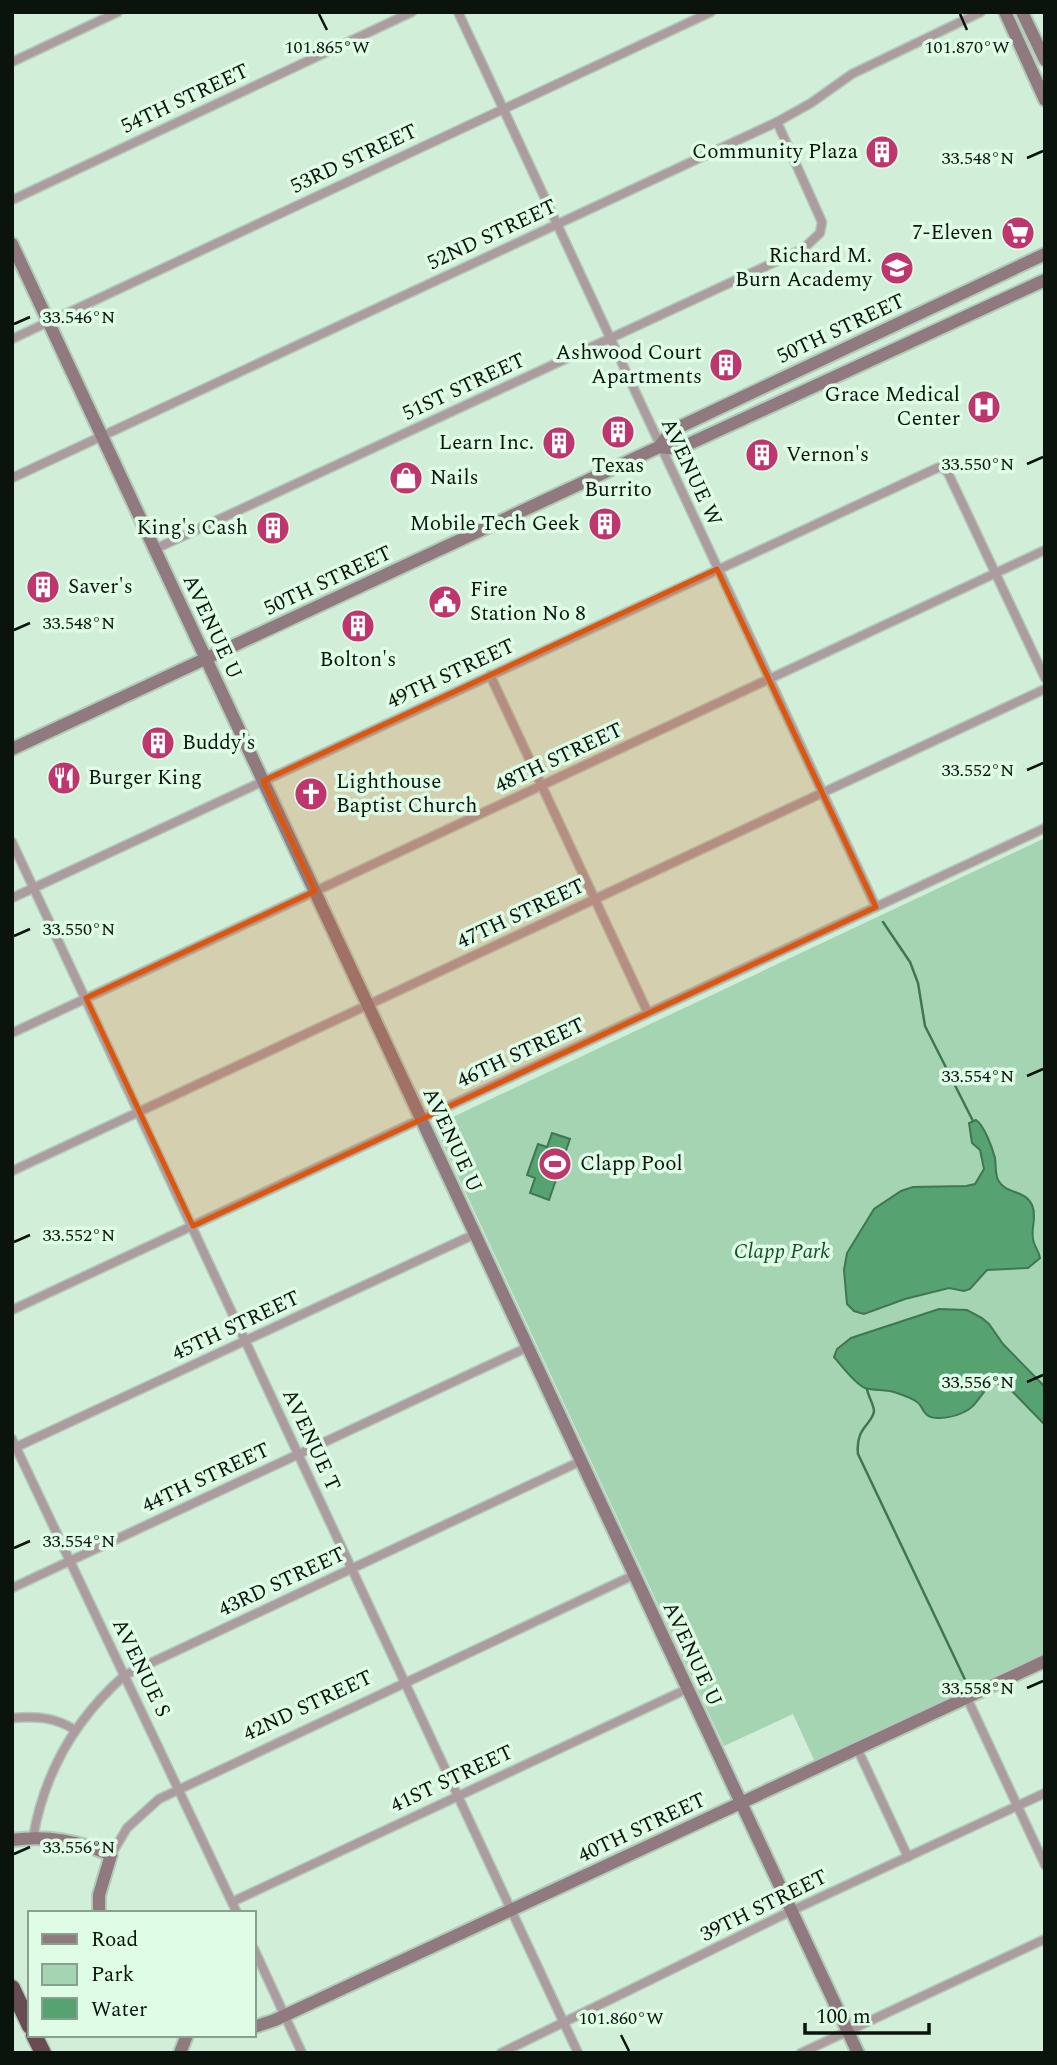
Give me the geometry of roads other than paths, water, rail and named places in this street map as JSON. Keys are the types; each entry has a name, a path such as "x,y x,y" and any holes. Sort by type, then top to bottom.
{"highway":[{"path":"18,1998 28,2020"},
{"path":"35,2037 43,2053"}],"street":[{"path":"12,62 118,12"},
{"name":"54TH STREET","path":"12,200 412,12"},
{"name":"AVENUE W","path":"458,12 876,907"},
{"name":"53RD STREET","path":"12,339 711,12"},
{"path":"1005,12 1045,100"},
{"path":"1022,12 1045,60"},
{"name":"52ND STREET","path":"12,478 777,121 811,103 852,74 978,13"},
{"name":"51ST STREET","path":"155,549 803,249 820,233 822,222 777,121"},
{"name":"AVENUE U","path":"12,244 858,2053"},
{"name":"50TH STREET","path":"12,749 659,447 671,431 1045,254"},
{"name":"50TH STREET","path":"659,447 678,449 1045,280"},
{"name":"49TH STREET","path":"12,898 930,470 942,467 948,473 996,573"},
{"name":"48TH STREET","path":"12,1032 1045,550"},
{"path":"996,573 1045,678"},
{"path":"490,676 648,1013"},
{"name":"47TH STREET","path":"12,1171 1045,689"},
{"name":"46TH STREET","path":"12,1310 1045,828"},
{"name":"AVENUE T","path":"12,842 578,2053"},
{"name":"45TH STREET","path":"14,1445 475,1234"},
{"name":"44TH STREET","path":"12,1588 528,1348"},
{"name":"AVENUE S","path":"14,1445 236,1911"},
{"name":"43RD STREET","path":"33,1838 40,1802 49,1776 75,1730 109,1689 125,1675 581,1461"},
{"name":"42ND STREET","path":"111,1855 127,1828 143,1811 178,1788 634,1575"},
{"name":"40TH STREET","path":"256,2026 285,2016 1045,1661"},
{"name":"41ST STREET","path":"232,1902 687,1689"},
{"path":"967,1698 1045,1865"},
{"path":"12,1718 49,1718 61,1721 75,1730"},
{"path":"857,1748 908,1857"},
{"name":"39TH STREET","path":"501,2053 792,1911 1045,1793"},
{"path":"12,1840 66,1840 111,1855 99,1895 99,1911"},
{"path":"801,2053 1045,1939"},
{"path":"256,1953 302,2053"}],"water":[{"path":"976,1120 985,1131 992,1148 1001,1185 1025,1196 1032,1205 1032,1233 1040,1258 1028,1268 987,1270 970,1289 964,1291 949,1288 905,1299 864,1314 854,1311 847,1304 844,1270 847,1253 874,1209 901,1191 913,1187 975,1184 984,1169 980,1150 972,1143 969,1123"},
{"path":"552,1133 570,1139 549,1200 530,1193 535,1178 527,1175 538,1144 547,1147"},
{"path":"939,1309 967,1310 989,1324 1003,1344 1045,1387 1045,1425 1008,1387 994,1382 973,1406 964,1412 945,1418 931,1417 919,1403 910,1398 861,1386 834,1357 837,1349 851,1338"}],"waterway":[{"path":"883,922 910,962 918,983 925,1026 973,1121"},
{"path":"867,1389 874,1411 861,1432 858,1454 969,1688"}],"place":[{"name":"Community Plaza","path":"882,152"},
{"name":"7-Eleven","path":"1018,233"},
{"name":"Richard M. Burn Academy","path":"897,268"},
{"name":"Ashwood Court Apartments","path":"726,365"},
{"name":"Grace Medical Center","path":"984,407"},
{"name":"Texas Burrito","path":"618,432"},
{"name":"Learn Inc.","path":"559,443"},
{"name":"Vernon's","path":"762,455"},
{"name":"Nails","path":"406,478"},
{"name":"Mobile Tech Geek","path":"605,524"},
{"name":"King's Cash","path":"273,528"},
{"name":"Saver's","path":"43,587"},
{"name":"Fire Station No 8","path":"445,602"},
{"name":"Bolton's","path":"358,626"},
{"name":"Buddy's","path":"158,743"},
{"name":"Burger King","path":"64,778"},
{"name":"Lighthouse Baptist Church","path":"311,794"},
{"name":"Clapp Pool","path":"555,1164"}],"park label":[{"name":"Clapp Park","path":"782,1252"}]}
